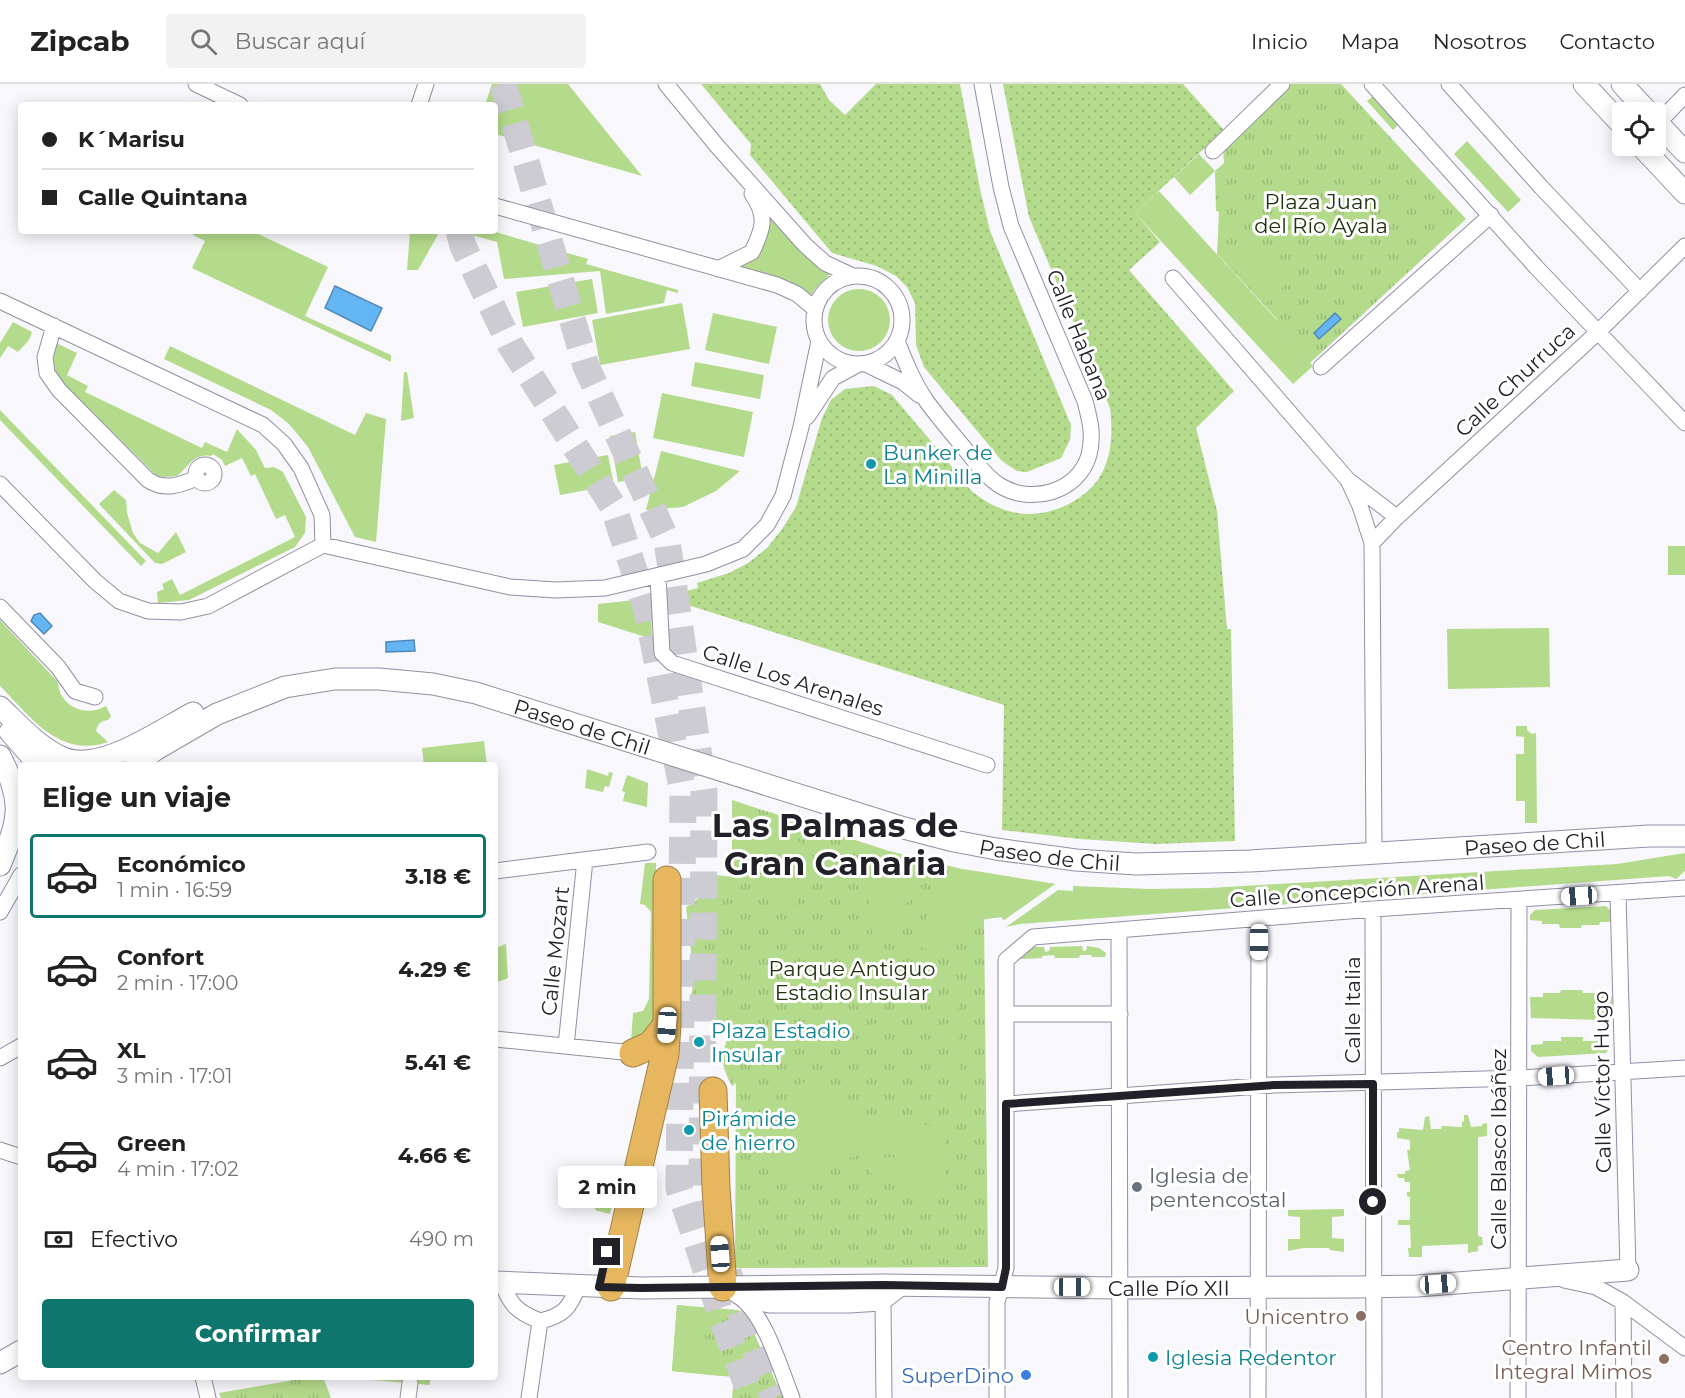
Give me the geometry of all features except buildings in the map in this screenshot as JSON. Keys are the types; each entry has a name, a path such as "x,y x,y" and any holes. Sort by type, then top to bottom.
{"highway":[{"path":"605,1287 664,1054 667,1025 667,880"},
{"path":"633,1053 651,1045 667,1025"},
{"path":"714,1091 716,1188 730,1287"}],"street":[{"path":"196,84 234,102"},
{"path":"420,102 426,84"},
{"path":"666,84 717,146 805,245 825,263 853,276 879,281 898,301 902,314 902,328 889,352 879,360 862,364 833,378 801,427"},
{"name":"Calle Habana","path":"897,341 909,371 924,398 981,470 999,485 1028,496 1058,491 1080,474 1089,456 1092,428 1085,401 1011,226 1000,187 982,84"},
{"path":"1213,151 1282,84"},
{"path":"1372,84 1598,332 1685,423"},
{"path":"1449,84 1541,187 1640,291"},
{"path":"1584,84 1612,114"},
{"path":"1622,84 1638,102"},
{"path":"1666,110 1685,95"},
{"path":"1666,132 1685,152"},
{"path":"717,146 761,207 763,229 753,252 718,269"},
{"path":"1650,156 1685,193"},
{"path":"498,207 777,285 797,294 815,309"},
{"path":"1321,367 1491,215"},
{"name":"Calle Churruca","path":"1372,543 1395,519 1598,332 1685,246"},
{"path":"0,484 94,581 119,601 148,611 181,612 208,606 324,545 510,587 556,590 605,588 658,576 706,564 743,549 767,525 783,496 801,427 819,341 814,320 815,309 820,297 829,287 853,276"},
{"path":"1173,278 1348,480 1390,512 1395,519"},
{"path":"0,301 263,425 284,444 301,468 322,515 324,545"},
{"path":"54,326 45,357 47,373 59,390 156,486 168,487 197,478"},
{"path":"819,341 829,353 842,362 862,364"},
{"name":"Calle Habana","path":"862,364 903,382 924,398"},
{"path":"1348,480 1360,506 1372,543 1374,853"},
{"name":"Calle Los Arenales","path":"658,576 662,653 672,663 987,765"},
{"path":"0,607 58,667 75,692 95,697"},
{"name":"Paseo de Chil","path":"139,762 217,714 285,687 335,679 379,679 433,684 476,693 904,828 954,841 1044,857 1136,864 1250,861 1649,836 1685,836"},
{"path":"0,707 32,738 62,758 79,762 100,760 130,747 220,698 285,687"},
{"path":"0,721 36,762"},
{"path":"0,741 18,762"},
{"path":"0,747 18,772"},
{"path":"0,756 9,775 17,810 15,828 0,865"},
{"path":"1649,836 1685,831"},
{"path":"498,871 648,852"},
{"path":"0,877 18,860"},
{"name":"Calle Mozart","path":"566,1046 585,860"},
{"path":"0,912 18,880"},
{"name":"Calle Concepción Arenal","path":"1006,1014 1006,960 1033,937 1373,909 1685,888"},
{"name":"Calle Víctor Hugo","path":"1618,893 1628,1270"},
{"name":"Calle Blasco Ibáñez","path":"1518,1398 1519,900"},
{"name":"Calle Italia","path":"1373,909 1374,1398"},
{"path":"1258,1398 1259,919"},
{"path":"1119,930 1120,1398"},
{"path":"997,1398 998,1302 1006,1268 1006,1014 1120,1014"},
{"path":"498,1039 633,1053 648,1059 653,1070 605,1287"},
{"path":"0,1058 18,1048"},
{"path":"1006,1104 1258,1086 1519,1078 1685,1068"},
{"path":"0,1150 18,1156"},
{"name":"Calle Pío XII","path":"498,1282 578,1287 899,1285 1120,1288 1373,1287 1553,1277 1628,1270"},
{"name":"Calle Pío XII","path":"1553,1277 1596,1287 1623,1302 1685,1348"},
{"path":"498,1282 510,1302 523,1315 540,1321 555,1317 567,1308 578,1287"},
{"path":"764,1310 881,1300 899,1285"},
{"path":"730,1287 753,1297 764,1310 792,1398"},
{"path":"881,1300 883,1305 884,1398"},
{"path":"1623,1302 1624,1398"},
{"path":"529,1398 540,1321"},
{"path":"0,1363 18,1353"},
{"path":"204,1380 208,1398"}],"green space":[{"path":"492,84 568,84 642,176 498,135 498,102 486,102"},
{"path":"701,84 820,84 829,100 845,115 876,84 960,84 990,231 1071,425 1070,440 1061,458 1027,472 1017,471 1002,461 924,367 916,345 915,303 907,287 896,276 877,266 832,253 750,155 751,144"},
{"path":"1003,84 1183,84 1224,130 1135,213 1160,242 1129,270 1234,391 1196,428 1217,511 1227,629 1231,629 1235,841 1156,844 1080,839 1002,830 1004,705 672,600 679,589 685,586 686,591 698,588 697,583 729,573 748,563 767,548 796,507 822,418 831,400 845,389 874,386 892,395 970,489 987,502 1000,508 1028,514 1056,509 1083,495 1100,477 1111,444 1110,408 1029,217"},
{"name":"Plaza Juan del Río Ayala","path":"1291,84 1341,84 1466,219 1310,363 1273,323 1277,319 1217,254 1219,212 1216,211 1215,171 1224,163 1223,148 1275,102 1277,95"},
{"path":"1373,96 1399,124 1393,130 1367,101"},
{"path":"1467,141 1521,200 1508,212 1454,154"},
{"path":"1199,154 1215,171 1190,195 1174,177"},
{"path":"1159,191 1277,320 1274,324 1313,366 1293,384 1135,213"},
{"path":"766,207 818,267 830,274 815,289 809,299 785,280 741,267"},
{"path":"498,233 588,259 586,264 678,290 678,293 667,290 664,303 606,314 600,271 504,279 497,242 468,234"},
{"path":"258,234 328,267 305,316 391,355 391,362 192,268 205,241 193,235"},
{"path":"410,234 438,234 418,270 407,270"},
{"path":"1246,240 1287,284 1265,304 1225,260"},
{"path":"592,279 598,313 523,327 516,292"},
{"path":"853,289 865,289 881,298 888,308 890,320 888,332 881,342 865,351 853,351 842,346 833,337 828,326 828,314 833,303 842,294"},
{"path":"682,303 690,349 600,365 592,320"},
{"path":"713,313 777,327 769,364 705,350"},
{"path":"13,322 32,332 29,340 18,352 8,346 0,358 0,343"},
{"path":"56,343 77,353 67,375 88,386 85,392 202,448 205,442 227,452 237,429 256,450 265,468 274,467 283,472 306,517 305,533 295,547 189,600 158,603 157,592 164,589 162,584 172,579 180,595 295,537 285,515 276,519 255,474 251,476 242,458 225,466 222,460 213,454 195,459 177,476 156,475 62,382 54,363"},
{"path":"170,346 355,435 366,413 386,419 376,542 355,537 308,447 289,424 271,410 164,359"},
{"path":"695,362 764,375 760,399 691,386"},
{"path":"404,372 407,372 414,418 401,421"},
{"path":"662,393 753,412 744,457 653,438"},
{"path":"0,410 146,561 141,566 0,420"},
{"path":"635,432 643,478 618,482 610,436"},
{"path":"661,451 740,471 716,491 683,507 646,510"},
{"path":"608,455 614,485 560,495 554,465"},
{"path":"114,490 126,500 133,533 140,543 158,553 176,532 186,552 162,564 155,563 99,504"},
{"path":"1668,546 1685,546 1685,575 1668,575"},
{"path":"635,600 642,602 651,611 652,639 598,622 598,604"},
{"path":"0,620 58,682 63,698 74,708 90,711 106,706 111,716 100,723 96,731 108,742 91,746 75,745 60,740 34,721 0,686"},
{"path":"1549,628 1550,687 1448,689 1447,629"},
{"path":"1516,726 1527,726 1527,730 1532,734 1536,733 1537,823 1525,823 1525,801 1516,801 1516,754 1524,754 1524,737 1516,736"},
{"path":"484,741 487,762 424,762 422,748"},
{"path":"587,769 608,776 609,772 613,773 609,787 605,786 603,792 585,788"},
{"path":"627,775 648,783 647,807 623,801 625,792 622,791"},
{"name":"Parque Antiguo Estadio Insular","path":"732,800 889,851 962,869 1055,884 1004,920 1001,917 984,919 988,1267 735,1268 736,1083 732,1086 723,1065 723,1054 729,1032 690,1005 694,978 686,907 700,897 715,875 734,877"},
{"path":"770,812 778,815 780,829 813,850 796,865 798,904 785,907 769,868 754,869 754,839 771,839"},
{"path":"1685,853 1685,871 1676,879 1669,876 1020,924 1006,927 1058,890 1073,891 1073,886 1150,889 1210,888 1617,864"},
{"path":"645,863 656,863 658,1013 651,1031 631,1042 633,1013 643,1011 649,999 651,912 645,905 640,904"},
{"path":"962,869 1055,884 1004,920 1001,917 990,918 972,924 934,951 914,945 930,910"},
{"path":"914,876 924,891 902,906 898,934 894,942 879,940 869,942 872,934 868,897 884,880"},
{"path":"1606,906 1611,911 1611,922 1600,922 1599,925 1560,928 1559,924 1542,924 1542,921 1530,920 1530,915 1535,910"},
{"path":"506,944 508,978 498,982 498,947"},
{"path":"1026,946 1044,947 1045,952 1049,951 1050,947 1082,946 1083,951 1086,951 1087,946 1099,948 1106,953 1105,957 1080,955 1079,958 1055,958 1054,955 1021,959 1021,952"},
{"path":"884,948 891,951 886,961 855,972 865,954"},
{"path":"958,978 959,1103 953,1098 951,983"},
{"path":"1561,990 1582,990 1583,993 1612,996 1612,1017 1601,1018 1601,1020 1531,1018 1530,997 1543,997 1543,993 1560,993"},
{"path":"1561,1037 1583,1037 1583,1041 1613,1044 1606,1053 1538,1057 1531,1051 1531,1045 1543,1044 1543,1041 1561,1041"},
{"path":"801,1082 840,1096 867,1114 936,1127 929,1142 921,1147 875,1149 791,1180 775,1176 768,1158"},
{"path":"1464,1115 1468,1115 1471,1127 1487,1123 1487,1136 1478,1137 1478,1236 1482,1237 1483,1245 1478,1246 1478,1251 1468,1253 1468,1244 1422,1246 1422,1257 1409,1257 1410,1225 1398,1225 1398,1220 1410,1220 1410,1197 1407,1196 1407,1192 1410,1192 1410,1182 1405,1182 1404,1178 1398,1178 1397,1174 1405,1174 1405,1171 1410,1170 1407,1150 1410,1150 1410,1140 1397,1138 1397,1132 1399,1128 1423,1130 1425,1117 1429,1116 1431,1129 1441,1129 1442,1126 1462,1127"},
{"path":"942,1136 945,1141 945,1180 944,1186 934,1194 911,1195 886,1179 870,1173 866,1161 918,1155 935,1146"},
{"path":"599,1193 614,1197 610,1214 595,1210"},
{"path":"1344,1209 1344,1216 1332,1217 1332,1238 1344,1239 1344,1252 1329,1248 1303,1248 1288,1251 1288,1239 1300,1239 1300,1217 1288,1216 1288,1210"},
{"path":"677,1305 738,1310 745,1313 783,1398 732,1398 734,1377 672,1371"},
{"path":"677,1305 691,1307 694,1310 709,1347 720,1364 721,1376 672,1371"},
{"path":"294,1380 324,1380 331,1398 221,1398 219,1393"},
{"path":"372,1380 430,1380 430,1385"}],"water":[{"path":"335,286 382,308 371,331 325,308"},
{"path":"1335,313 1341,319 1319,339 1314,333"},
{"path":"40,613 52,626 44,634 31,621 34,615"},
{"path":"414,640 415,651 386,652 386,642"}],"tunnel":[{"path":"503,84 586,366 667,541 704,791 702,1188 713,1224"},
{"path":"460,234 463,246 510,344 613,506 647,610 683,792 679,1188 722,1318 752,1398"},
{"path":"728,1272 741,1314 774,1398"}],"place":[{"name":"Bunker de La Minilla","path":"871,464"},
{"name":"Plaza Estadio Insular","path":"699,1042"},
{"name":"Pirámide de hierro","path":"689,1130"},
{"name":"Iglesia de pentencostal","path":"1137,1187"},
{"name":"Unicentro","path":"1361,1316"},
{"name":"Iglesia Redentor","path":"1153,1357"},
{"name":"Centro Infantil Integral Mimos","path":"1664,1359"},
{"name":"SuperDino","path":"1026,1375"}],"district":[{"name":"Las Palmas de Gran Canaria","path":"835,844"}],"route":[{"path":"607,1252 599,1287 899,1285 1002,1287 1006,1276 1006,1104 1274,1085 1373,1084 1373,1202"}]}
